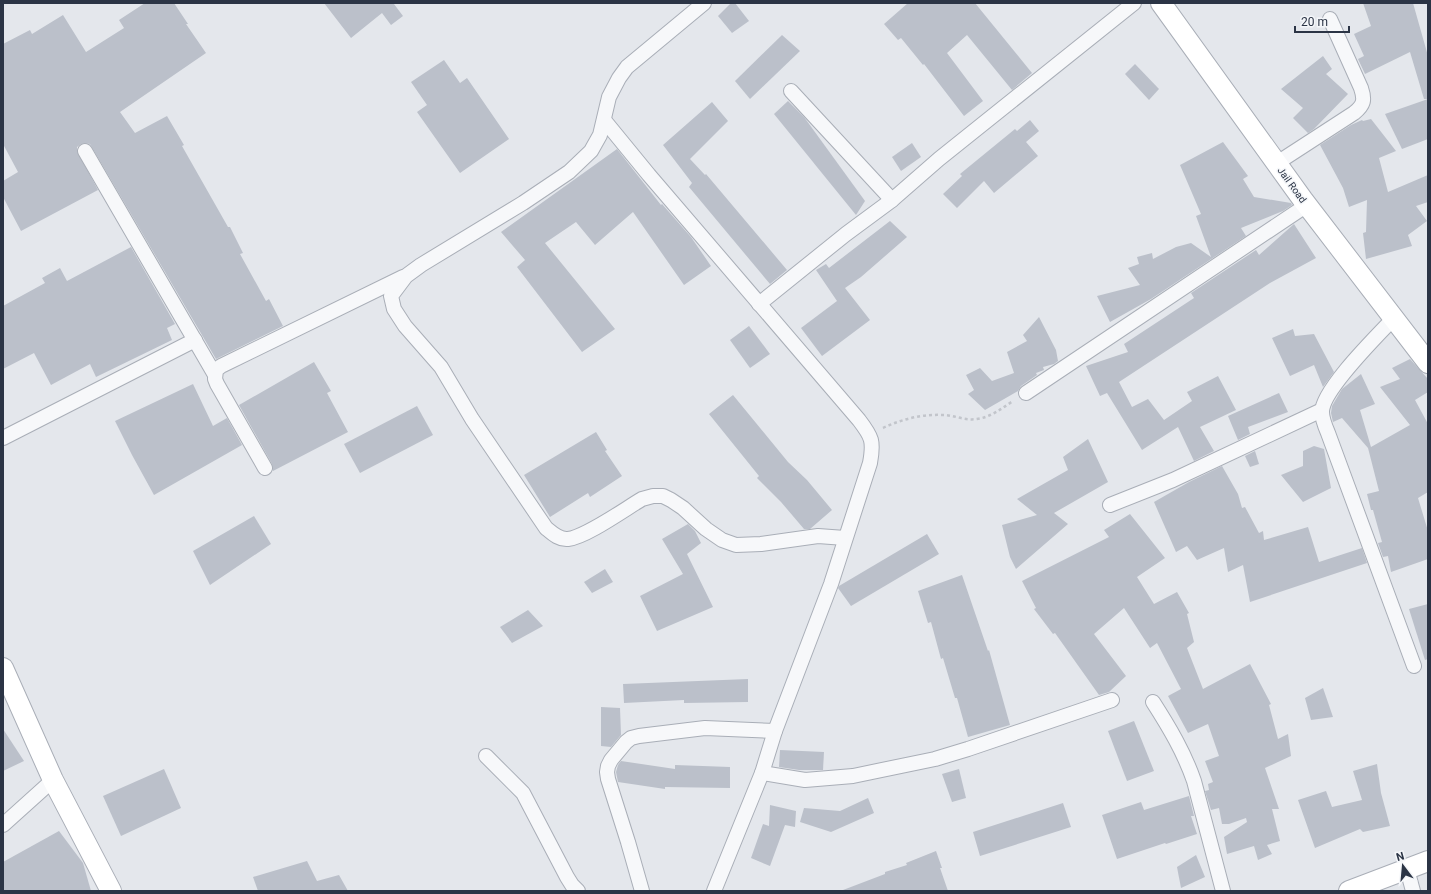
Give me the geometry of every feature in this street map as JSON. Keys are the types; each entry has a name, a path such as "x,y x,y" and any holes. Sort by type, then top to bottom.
{"street":[{"path":"215,375 216,370 221,366 406,276 421,265 523,203 569,172 591,151 600,135 609,97 619,78 627,67 704,3"},
{"path":"759,304 846,234 892,200 939,159 1134,3"},
{"name":"Jail Road","path":"1161,3 1306,205 1428,364"},
{"path":"1277,163 1354,113 1364,102 1364,95 1330,19"},
{"path":"791,91 892,200"},
{"path":"604,120 869,434 872,450 870,463 845,538 832,584 775,731 762,773 714,891"},
{"path":"86,151 215,375 217,384 265,468"},
{"path":"1026,393 1306,205"},
{"path":"406,276 391,296 394,310 441,367 472,419 546,528 554,535 566,539 580,536 642,499 653,496 663,496 683,508 706,529 722,540 736,545 761,544 818,536 845,538"},
{"path":"1393,319 1338,381 1328,396 1322,410 1328,433 1414,666"},
{"path":"3,438 194,340"},
{"path":"1110,505 1173,480 1322,410"},
{"path":"3,668 53,780 111,891"},
{"path":"762,773 805,780 853,776 935,759 1112,700"},
{"path":"1153,702 1172,733 1188,765 1194,781 1222,891"},
{"path":"642,891 608,779 608,766 621,748 631,738 639,736 705,728 775,731"},
{"path":"486,756 523,793 567,877 578,891"},
{"path":"3,825 53,780"},
{"path":"1349,891 1428,861"},
{"path":"1407,869 1412,891"}],"path":[{"path":"869,434 905,418 944,415 977,419 992,415 1026,393"}],"building":[{"path":"145,3 174,3 188,24 186,24 206,53 120,112 135,133 167,116 184,145 182,146 228,227 230,227 243,253 240,254 266,301 269,299 283,326 216,359 90,144 81,144 77,147 77,151 98,190 21,231 3,197 3,181 18,172 3,144 3,44 30,30 32,34 63,15 86,52 124,28 119,20"},
{"path":"324,3 396,3 394,4 403,16 391,25 382,13 351,38"},
{"path":"731,3 735,3 749,21 732,33 718,16"},
{"path":"908,3 975,3 1032,73 1012,90 967,35 947,53 983,101 964,116 924,64 923,65 901,38 898,40 884,24"},
{"path":"1363,3 1413,3 1428,56 1428,99 1424,99 1410,52 1365,74 1358,59 1364,56 1354,34 1371,26"},
{"path":"782,35 800,51 750,99 735,81"},
{"path":"1323,56 1332,69 1326,74 1348,94 1314,129 1308,133 1293,118 1303,108 1281,89"},
{"path":"444,60 460,83 467,78 509,139 460,173 417,112 427,105 411,82"},
{"path":"1135,64 1159,89 1149,100 1125,74"},
{"path":"1428,99 1428,139 1402,149 1385,114"},
{"path":"788,101 804,117 865,201 856,215 774,114"},
{"path":"712,102 728,121 690,159 705,175 706,174 787,270 770,284 689,187 692,183 663,145"},
{"path":"1371,119 1396,151 1379,158 1388,192 1428,175 1428,202 1416,206 1427,221 1408,235 1412,246 1366,259 1363,233 1366,232 1367,200 1349,207 1343,188 1320,145 1351,125 1362,120"},
{"path":"1030,120 1039,131 1026,142 1038,156 994,193 984,181 957,208 943,194 962,176 960,174 1015,129 1017,131"},
{"path":"1223,142 1248,176 1243,179 1254,197 1291,203 1292,205 1283,211 1241,228 1246,236 1151,299 1110,322 1097,296 1140,285 1128,268 1139,264 1137,257 1152,253 1153,259 1176,247 1191,243 1211,257 1196,216 1201,214 1180,165"},
{"path":"912,143 921,157 901,171 892,157"},
{"path":"617,149 661,205 662,204 691,237 711,266 684,285 633,212 595,245 576,222 545,243 615,329 582,352 517,267 525,260 501,232"},
{"path":"890,221 907,237 861,277 845,288 870,320 822,356 801,328 837,301 816,270 826,264 829,268"},
{"path":"1294,224 1316,258 1270,283 1119,382 1132,407 1148,399 1164,420 1192,401 1187,392 1218,376 1236,410 1200,427 1214,451 1194,461 1178,427 1142,450 1107,393 1100,396 1086,366 1128,352 1124,344 1194,298 1191,293 1256,250 1259,255"},
{"path":"131,247 175,324 167,328 172,340 96,377 90,364 51,385 34,353 3,369 3,306 45,283 42,278 60,268 67,281"},
{"path":"1039,317 1056,350 1058,361 1054,364 1043,367 1044,370 1036,373 1037,375 1021,386 1018,391 985,410 968,394 974,390 966,375 980,368 992,381 1014,373 1007,352 1027,341 1023,335"},
{"path":"749,326 770,354 750,368 730,340"},
{"path":"1293,329 1295,336 1314,334 1334,372 1323,387 1314,365 1290,376 1272,338"},
{"path":"1410,359 1428,379 1428,392 1415,400 1428,424 1428,492 1418,498 1428,531 1428,559 1391,572 1388,556 1383,557 1378,543 1382,542 1367,494 1379,491 1368,448 1342,418 1333,422 1331,413 1332,406 1342,389 1361,374 1375,404 1360,410 1371,447 1410,425 1380,387 1400,379 1392,368"},
{"path":"314,362 331,391 327,393 348,432 273,471 272,464 239,405"},
{"path":"193,384 213,426 227,418 242,445 154,495 115,421"},
{"path":"1279,393 1288,412 1248,427 1250,434 1238,440 1228,416"},
{"path":"733,395 788,462 807,480 832,510 810,529 804,529 781,502 757,478 759,476 709,414"},
{"path":"417,406 433,435 360,473 344,444"},
{"path":"596,432 607,450 605,451 622,476 590,497 588,493 550,517 524,475"},
{"path":"1088,439 1108,482 1054,513 1068,524 1016,569 1010,557 1002,525 1037,515 1017,499 1068,470 1063,457"},
{"path":"1314,446 1324,449 1331,488 1303,502 1281,475 1303,466 1303,451"},
{"path":"1255,451 1259,464 1250,467 1245,456"},
{"path":"1222,466 1238,494 1242,508 1245,507 1259,533 1263,531 1264,540 1308,527 1319,562 1362,548 1367,563 1250,602 1243,565 1228,572 1224,548 1197,560 1187,546 1176,552 1154,502 1189,482"},
{"path":"1130,514 1165,558 1137,577 1154,604 1177,592 1189,613 1187,614 1194,642 1187,648 1203,689 1250,664 1271,704 1269,705 1278,739 1288,734 1291,756 1265,768 1279,809 1272,809 1280,841 1267,845 1272,854 1258,860 1254,846 1227,854 1224,837 1247,822 1246,818 1229,824 1222,824 1219,808 1211,810 1205,791 1209,790 1208,784 1213,782 1205,761 1219,756 1208,724 1188,733 1168,696 1181,689 1157,643 1150,648 1124,608 1094,634 1126,676 1109,692 1099,695 1055,633 1053,634 1034,609 1036,608 1022,581 1109,537 1104,530"},
{"path":"254,516 271,544 210,585 193,551"},
{"path":"688,524 695,531 701,543 687,554 713,607 657,631 640,596 683,574 662,539"},
{"path":"927,534 939,554 851,606 838,588 839,586"},
{"path":"605,569 613,582 592,593 584,582"},
{"path":"962,575 988,651 989,650 1010,725 968,737 957,698 955,698 943,658 941,659 931,622 928,623 918,591"},
{"path":"1428,604 1428,659 1425,660 1409,609"},
{"path":"528,610 543,626 512,643 500,627"},
{"path":"748,679 748,702 684,703 684,700 624,703 623,684"},
{"path":"1323,688 1333,717 1311,720 1305,698"},
{"path":"601,707 620,708 621,735 611,747 601,746"},
{"path":"1134,721 1154,771 1127,781 1108,731"},
{"path":"3,729 24,761 3,771"},
{"path":"780,750 824,752 823,770 799,770 779,767"},
{"path":"621,761 675,769 675,765 730,767 730,788 665,787 665,789 618,782 616,772"},
{"path":"1377,764 1381,793 1390,826 1363,832 1360,829 1315,848 1298,800 1326,791 1332,807 1362,800 1353,771"},
{"path":"164,769 181,808 121,836 103,796"},
{"path":"959,769 966,798 952,802 942,774"},
{"path":"1189,796 1194,816 1191,816 1197,834 1117,859 1102,815 1141,802 1144,810"},
{"path":"868,798 874,813 831,832 800,822 804,808 840,811"},
{"path":"1063,803 1071,827 980,856 973,832"},
{"path":"770,805 796,811 795,827 785,825 770,866 751,858 763,824 769,826"},
{"path":"59,831 83,863 91,891 3,891 3,862"},
{"path":"936,851 948,891 843,891 885,874 885,872 907,865 906,863"},
{"path":"1196,855 1205,877 1181,888 1177,867"},
{"path":"307,861 317,881 339,875 348,891 258,891 253,877"}]}
